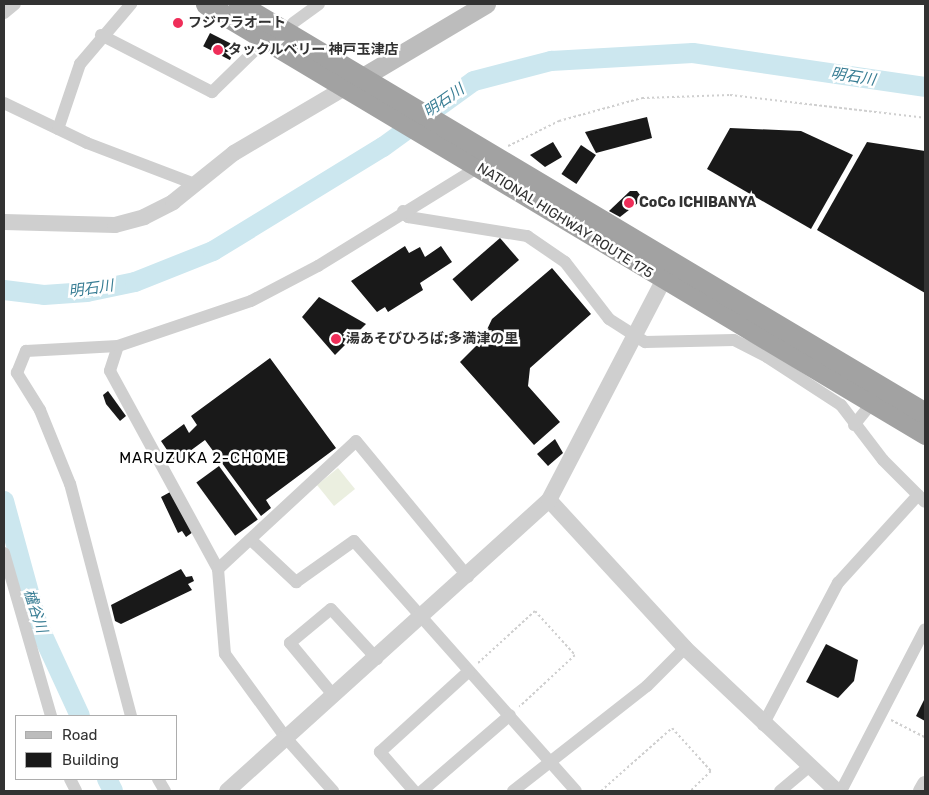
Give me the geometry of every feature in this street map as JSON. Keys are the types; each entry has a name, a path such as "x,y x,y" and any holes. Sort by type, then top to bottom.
{"highway":[{"name":"NATIONAL HIGHWAY ROUTE 175","path":"206,4 346,87 383,98 469,138 925,413"},
{"name":"NATIONAL HIGHWAY ROUTE 175","path":"238,4 366,76 383,98 454,153 663,281 771,351 872,403 925,434"}],"main road":[{"path":"346,87 486,4"}],"street":[{"path":"4,13 15,4"},
{"path":"58,129 80,64 101,35 130,4"},
{"path":"293,23 319,4"},
{"path":"101,35 212,92 247,53 256,49"},
{"path":"4,222 114,225 173,202 192,183 346,87"},
{"path":"4,103 58,129 192,183"},
{"path":"131,715 70,484 40,410 18,373 26,351 118,346 251,301 318,266 403,211 498,155"},
{"path":"403,211 408,217 527,236 565,262 598,308 645,342 734,340 771,351 841,405 854,425 922,498 838,583 763,725"},
{"path":"227,791 423,618 549,500 673,260"},
{"path":"118,346 110,371 218,569 225,654 286,738 332,791"},
{"path":"854,425 872,403"},
{"path":"218,569 251,540 294,494 356,441 468,577"},
{"path":"549,500 685,648 763,725 839,791 925,629"},
{"path":"251,540 296,582 354,540 576,791"},
{"path":"4,553 52,715"},
{"path":"334,696 290,643 331,609 377,659"},
{"path":"514,791 548,760 647,686 685,648"},
{"path":"414,791 380,752 469,671"},
{"path":"422,791 510,715"},
{"path":"780,791 810,766"},
{"path":"921,791 925,784"}],"path":[{"path":"498,155 560,120 642,98 730,95 925,118"},
{"path":"469,671 535,611 575,656 510,715"},
{"path":"881,715 925,737"},
{"path":"601,791 672,728 711,771 690,791"}],"shaded area":[{"path":"338,468 355,489 334,506 317,485"}],"building":[{"path":"210,33 237,47 230,60 203,46"},
{"path":"647,117 652,138 596,153 585,132"},
{"path":"730,128 801,131 853,155 811,229 707,169"},
{"path":"553,142 562,157 545,167 530,155"},
{"path":"867,142 925,151 925,293 817,230"},
{"path":"581,145 596,155 576,184 561,174"},
{"path":"630,191 637,191 643,199 620,217 609,211"},
{"path":"500,238 519,260 471,301 452,279"},
{"path":"405,246 409,253 420,247 425,257 441,246 452,262 420,283 423,290 388,312 385,307 377,312 351,281"},
{"path":"552,268 591,314 530,368 528,386 560,422 534,445 460,362 482,340 492,319"},
{"name":"湯あそびひろば;多満津の里","path":"319,297 366,324 335,355 302,317"},
{"path":"270,358 336,448 266,500 271,508 261,516 205,440 175,462 161,441 184,424 189,433 197,425 191,416"},
{"path":"108,391 126,416 120,421 106,404 103,395"},
{"path":"555,439 563,453 548,466 537,454"},
{"path":"219,466 258,519 235,536 196,482"},
{"path":"172,491 193,532 186,537 182,531 178,533 161,497"},
{"path":"181,569 186,577 192,576 194,581 188,584 192,590 121,624 115,621 111,605"},
{"path":"826,644 858,660 854,681 838,698 806,682"},
{"path":"925,698 925,721 916,716"}],"waterway":[{"name":"明石川","path":"4,290 44,295 87,292 135,282 213,251 383,147 474,81 551,61 693,53 925,87"},
{"name":"櫨谷川","path":"4,501 38,625 80,715"},
{"name":"櫨谷川","path":"108,780 113,791"}],"place":[{"name":"フジワラオート","path":"178,23"},
{"name":"タックルベリー 神戸玉津店","path":"218,50"},
{"name":"CoCo ICHIBANYA","path":"629,203"},
{"name":"湯あそびひろば;多満津の里","path":"336,339"}],"district":[{"name":"MARUZUKA 2-CHOME","path":"203,459"}]}
